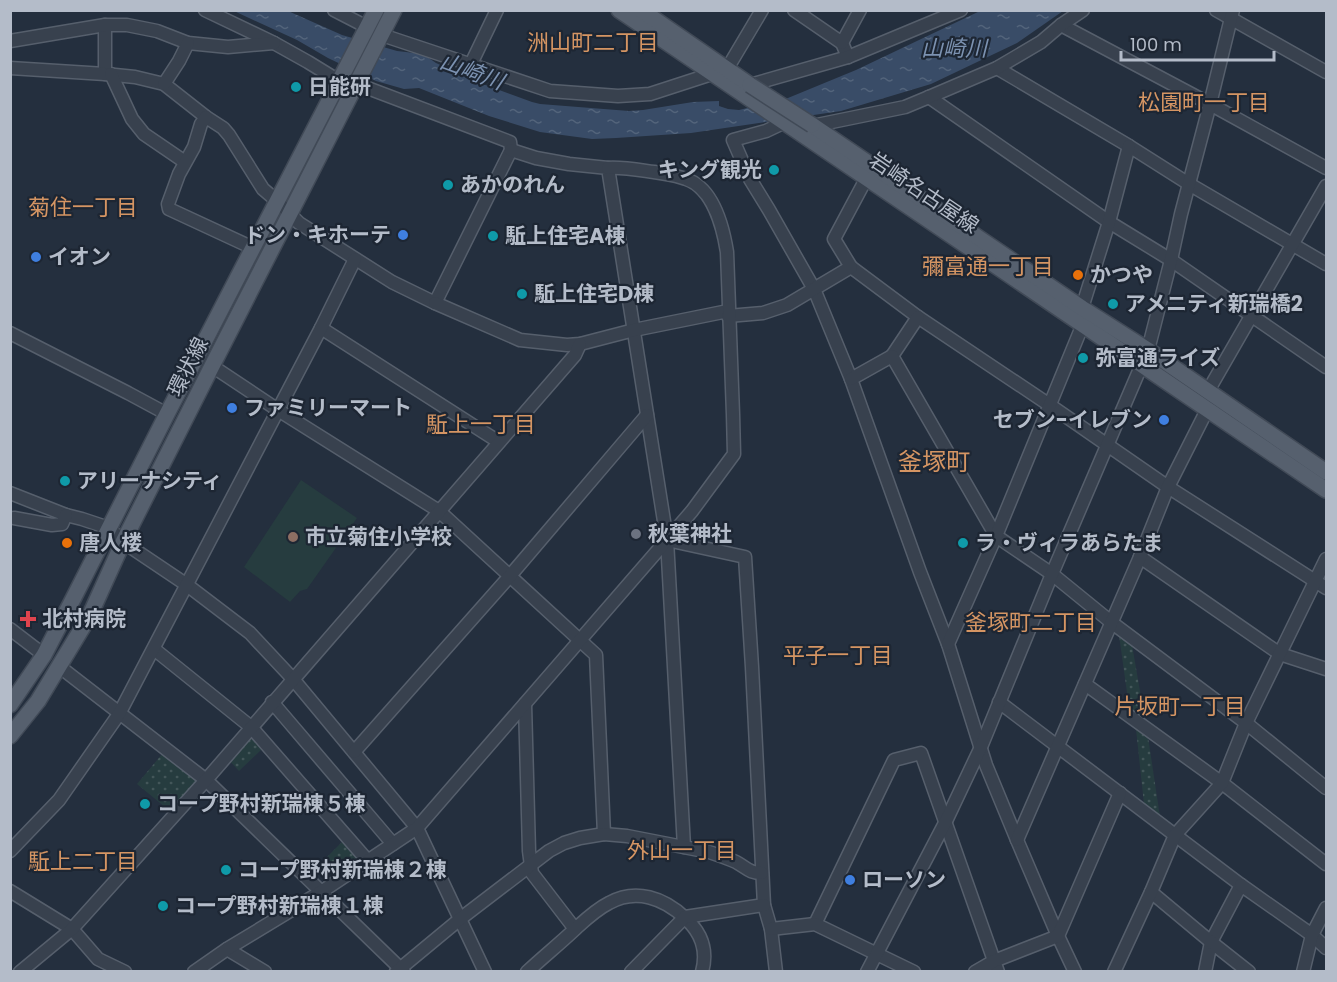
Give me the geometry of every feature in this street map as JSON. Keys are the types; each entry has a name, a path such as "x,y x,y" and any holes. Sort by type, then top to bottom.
{"main road":[{"name":"環状線","path":"10,705 44,655 376,10"},
{"name":"環状線","path":"10,736 38,701 90,615 123,542 394,10"},
{"name":"岩崎名古屋線","path":"619,10 1083,324 1208,391 1326,472"},
{"name":"岩崎名古屋線","path":"641,10 1082,308 1208,408 1326,490"}],"street":[{"path":"205,10 342,77"},
{"path":"334,10 366,29"},
{"path":"470,66 497,10"},
{"path":"380,37 550,91 618,96 650,94 727,69 762,10"},
{"path":"794,10 842,43 848,57"},
{"path":"842,43 860,10"},
{"path":"750,85 848,57 961,10"},
{"path":"812,125 905,107 929,97 997,68 1041,42 1083,10"},
{"path":"1216,10 1232,15 1326,72"},
{"path":"867,972 946,821 981,747 1145,357 1232,15"},
{"path":"10,41 105,25 157,31 188,43 228,47 274,43"},
{"path":"105,25 108,74 132,119 144,134 185,162"},
{"path":"1061,25 1326,168"},
{"path":"164,84 188,43"},
{"path":"10,68 108,74 164,84 223,128 263,189 299,223 392,282 520,340 567,345 580,344 634,330 728,313 763,313 787,305 852,267"},
{"path":"997,68 1326,264"},
{"path":"357,84 510,142 511,150 435,303"},
{"path":"929,97 1109,222 1171,260 1326,367"},
{"path":"206,117 171,195 169,209 253,248"},
{"path":"783,123 766,131 734,140 750,179 814,290 851,378 948,644 981,747 1017,840 1075,972"},
{"path":"1082,308 1130,146"},
{"path":"194,972 417,828 692,511 734,454 727,252 724,232 706,193 688,179 675,176 618,167 569,164 536,158 511,150"},
{"path":"608,168 667,540 684,847"},
{"path":"866,179 834,239 852,267 918,317 1107,446 1326,588"},
{"path":"1208,391 1326,186"},
{"path":"10,851 59,800 119,714 355,259"},
{"path":"851,378 892,356 918,317"},
{"path":"948,644 1051,406 1083,324"},
{"path":"321,328 499,442"},
{"path":"10,333 167,414"},
{"path":"20,972 72,929 206,780 575,355 580,344"},
{"path":"892,356 996,536 1052,574 1246,723 1326,788"},
{"path":"212,366 439,511 596,656 604,834"},
{"path":"1017,840 1168,487 1208,408"},
{"path":"354,752 509,577 646,415"},
{"path":"10,493 66,515 109,528 123,542 187,585 250,633 293,679 417,828 485,972"},
{"path":"12,520 52,525 62,524 66,515"},
{"path":"667,540 745,557 753,667 764,905 771,929 774,969"},
{"path":"1140,557 1280,654 1326,669"},
{"path":"1114,972 1175,835 1222,783 1246,723 1326,559"},
{"path":"10,629 44,655"},
{"path":"154,650 251,727 368,861"},
{"path":"60,667 206,780 400,970 460,919 549,851 580,838 604,834 627,836 722,855 753,873 762,873"},
{"path":"1085,684 1222,783 1326,864"},
{"path":"272,702 393,844"},
{"path":"999,702 1241,885 1312,934 1326,948"},
{"path":"525,704 530,865 532,873 575,929"},
{"path":"815,924 894,760 921,753 996,966"},
{"path":"975,972 996,966 1058,936 1120,793"},
{"path":"1205,972 1211,942 1241,885"},
{"path":"10,891 72,929 98,959 125,972"},
{"path":"1151,892 1249,972"},
{"path":"527,972 596,911 622,897 641,896 663,901 675,908 694,926 701,937 704,950 702,972"},
{"path":"631,972 685,917 764,905"},
{"path":"1303,972 1312,934 1326,908"},
{"path":"771,929 815,924 914,972"},
{"path":"227,949 265,972"}],"green space":[{"path":"301,480 357,518 307,589 300,591 290,602 244,567"},
{"path":"1119,635 1132,645 1146,726 1130,714"},
{"path":"1136,729 1148,737 1160,817 1144,804"},
{"path":"248,734 262,749 239,771 228,759"},
{"path":"163,753 200,780 171,812 137,784"},
{"path":"347,837 365,856 340,872 327,857"}],"water":[{"name":"山崎川","path":"234,11 288,11 342,35 397,51 423,54 436,63 480,83 532,102 629,111 693,102 719,101 719,106 739,110 788,98 856,70 980,11 1063,11 1017,43 931,84 841,111 691,133 592,139 540,132 489,116 419,88 404,89 376,81 297,40"}],"place":[{"name":"日能研","path":"296,87"},
{"name":"キング観光","path":"774,170"},
{"name":"あかのれん","path":"448,185"},
{"name":"ドン・キホーテ","path":"403,235"},
{"name":"駈上住宅A棟","path":"493,236"},
{"name":"イオン","path":"36,257"},
{"name":"かつや","path":"1078,275"},
{"name":"駈上住宅D棟","path":"522,294"},
{"name":"アメニティ新瑞橋2","path":"1113,304"},
{"name":"弥富通ライズ","path":"1083,358"},
{"name":"ファミリーマート","path":"232,408"},
{"name":"セブン-イレブン","path":"1164,420"},
{"name":"アリーナシティ","path":"65,481"},
{"name":"秋葉神社","path":"636,534"},
{"name":"市立菊住小学校","path":"293,537"},
{"name":"唐人楼","path":"67,543"},
{"name":"ラ・ヴィラあらたま","path":"963,543"},
{"name":"北村病院","path":"28,619"},
{"name":"コープ野村新瑞棟５棟","path":"145,804"},
{"name":"コープ野村新瑞棟２棟","path":"226,870"},
{"name":"ローソン","path":"850,880"},
{"name":"コープ野村新瑞棟１棟","path":"163,906"}],"district":[{"name":"洲山町二丁目","path":"593,42"},
{"name":"松園町一丁目","path":"1204,102"},
{"name":"菊住一丁目","path":"83,207"},
{"name":"彌富通一丁目","path":"988,266"},
{"name":"駈上一丁目","path":"481,424"},
{"name":"釜塚町","path":"934,462"},
{"name":"釜塚町二丁目","path":"1031,622"},
{"name":"平子一丁目","path":"838,655"},
{"name":"片坂町一丁目","path":"1180,706"},
{"name":"外山一丁目","path":"682,850"},
{"name":"駈上二丁目","path":"83,861"}]}
